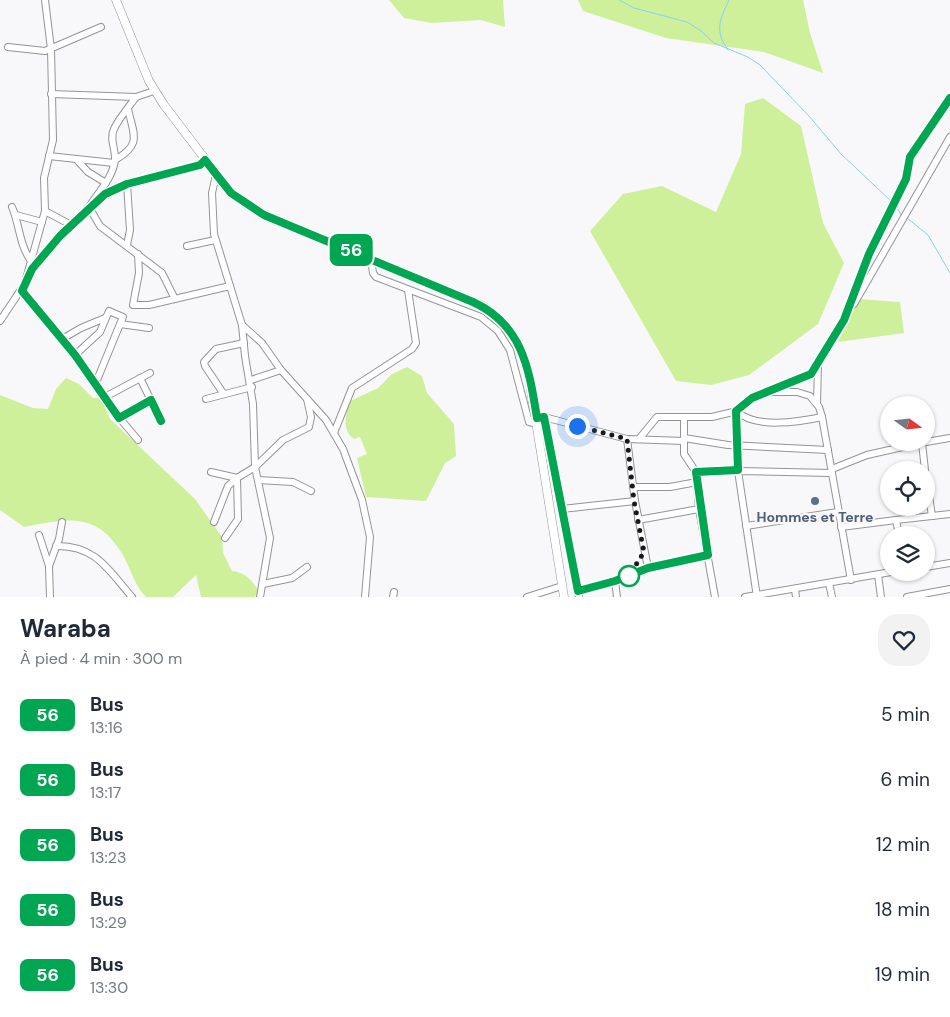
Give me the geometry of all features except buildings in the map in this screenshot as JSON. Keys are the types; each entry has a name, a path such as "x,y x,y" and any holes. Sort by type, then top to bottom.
{"main road":[{"path":"116,0 154,91 231,193 264,215 463,297 496,315 513,334 524,357 539,420 564,597"}],"street":[{"path":"23,289 42,222 44,178 53,140 51,49 45,0"},
{"path":"8,47 45,51 101,27"},
{"path":"51,94 136,97 154,91"},
{"path":"89,207 106,184 115,161 112,138 114,129 136,97"},
{"path":"844,320 869,254 906,179 910,157 950,98"},
{"path":"49,156 76,160 115,161 130,151 135,138 128,109"},
{"path":"638,439 657,417 712,417 736,411 752,398 811,374 950,137"},
{"path":"76,160 88,172 106,184"},
{"path":"0,321 23,289 32,269 89,207 113,189 200,165 205,160"},
{"path":"216,175 212,193 215,240 242,325 251,383 255,467 270,538 260,597"},
{"path":"127,184 130,230 127,246"},
{"path":"12,206 21,230 22,248 31,261"},
{"path":"89,207 100,226 162,272 174,299"},
{"path":"44,211 71,225"},
{"path":"16,216 42,222"},
{"path":"187,246 215,240"},
{"path":"138,254 138,273 133,305 148,305 230,286"},
{"path":"372,259 372,273 376,277 482,317 498,331 510,350 529,422 539,420 627,439 684,439 737,446 828,450"},
{"path":"23,289 75,355 103,398 138,440"},
{"path":"334,433 352,388 412,349 416,342 408,290"},
{"path":"75,355 100,332 105,318 110,311 123,317 95,385"},
{"path":"62,339 81,328 105,318"},
{"path":"120,324 149,328"},
{"path":"242,325 262,343 281,370 326,420 356,480 370,537 365,597"},
{"path":"223,393 204,362 216,349 244,343"},
{"path":"817,404 818,362"},
{"path":"206,399 281,370"},
{"path":"103,398 150,372"},
{"path":"140,378 161,421"},
{"path":"767,392 797,392 810,396 817,404 822,417 851,580"},
{"path":"214,522 228,486 255,467 283,440 309,427 312,418 306,398"},
{"path":"119,418 151,400"},
{"path":"736,411 743,417 776,422 801,421 822,417"},
{"path":"736,411 738,470 757,596"},
{"path":"684,418 684,454 696,472 699,509 715,597"},
{"path":"539,420 562,509 578,594 648,568 708,555"},
{"path":"935,441 950,438"},
{"path":"627,439 634,501 648,568"},
{"path":"696,472 738,470 832,471 867,455 886,451"},
{"path":"211,472 237,478"},
{"path":"225,538 238,519 237,478"},
{"path":"258,480 293,482 311,491"},
{"path":"633,487 670,487 697,482"},
{"path":"562,509 634,501"},
{"path":"638,520 699,509"},
{"path":"746,526 838,512"},
{"path":"935,516 950,514"},
{"path":"841,527 932,516"},
{"path":"896,520 897,526"},
{"path":"49,566 62,522"},
{"path":"39,535 51,577 50,597"},
{"path":"56,546 67,546 93,554 110,570 132,597"},
{"path":"935,566 950,565"},
{"path":"263,584 292,578 307,567"},
{"path":"745,597 878,575 881,597"},
{"path":"615,581 617,597"},
{"path":"829,583 832,597"},
{"path":"527,597 562,586"},
{"path":"795,589 796,597"},
{"path":"907,597 950,590"}],"green space":[{"path":"389,0 503,0 505,27 481,20 432,23 404,18"},
{"path":"578,0 803,0 810,33 823,73 764,52 666,38 583,11"},
{"path":"763,98 801,126 823,223 844,263 818,324 749,375 711,385 676,381 590,231 623,194 662,186 716,212 741,154 745,104"},
{"path":"858,299 900,302 904,333 838,342"},
{"path":"407,367 422,376 427,393 454,424 456,456 445,463 426,501 366,497 357,458 367,454 360,437 354,439 350,436 346,427 348,406 350,401 378,388 392,374"},
{"path":"66,378 79,384 93,398 101,398 110,419 195,499 222,537 223,553 232,571 248,577 258,590 255,597 201,597 196,575 173,597 146,597 139,588 124,557 114,542 103,531 80,521 54,522 24,527 0,510 0,395 33,408 48,409 56,389"}],"waterway":[{"path":"619,0 634,8 687,22 714,43 748,57 760,65 809,116 841,154 891,201"},
{"path":"728,50 721,37 720,25 729,0"},
{"path":"896,205 901,215"},
{"path":"907,218 928,235 950,273"}],"bus line":[{"name":"56","path":"161,421 151,400 119,418 75,355 22,291 32,269 60,236 105,194 127,184 200,165 205,160 231,193 264,215 483,306 506,325 513,334 527,365 537,418 544,417 569,556 578,591 615,581 648,568 708,555 699,509 696,472 738,470 736,411 752,398 811,374 844,320 869,254 882,232 906,179 910,157 950,98"}],"place":[{"name":"Hommes et Terre","path":"815,501"}],"route":[{"path":"577,426 627,439 634,501 644,552 629,576"}]}
